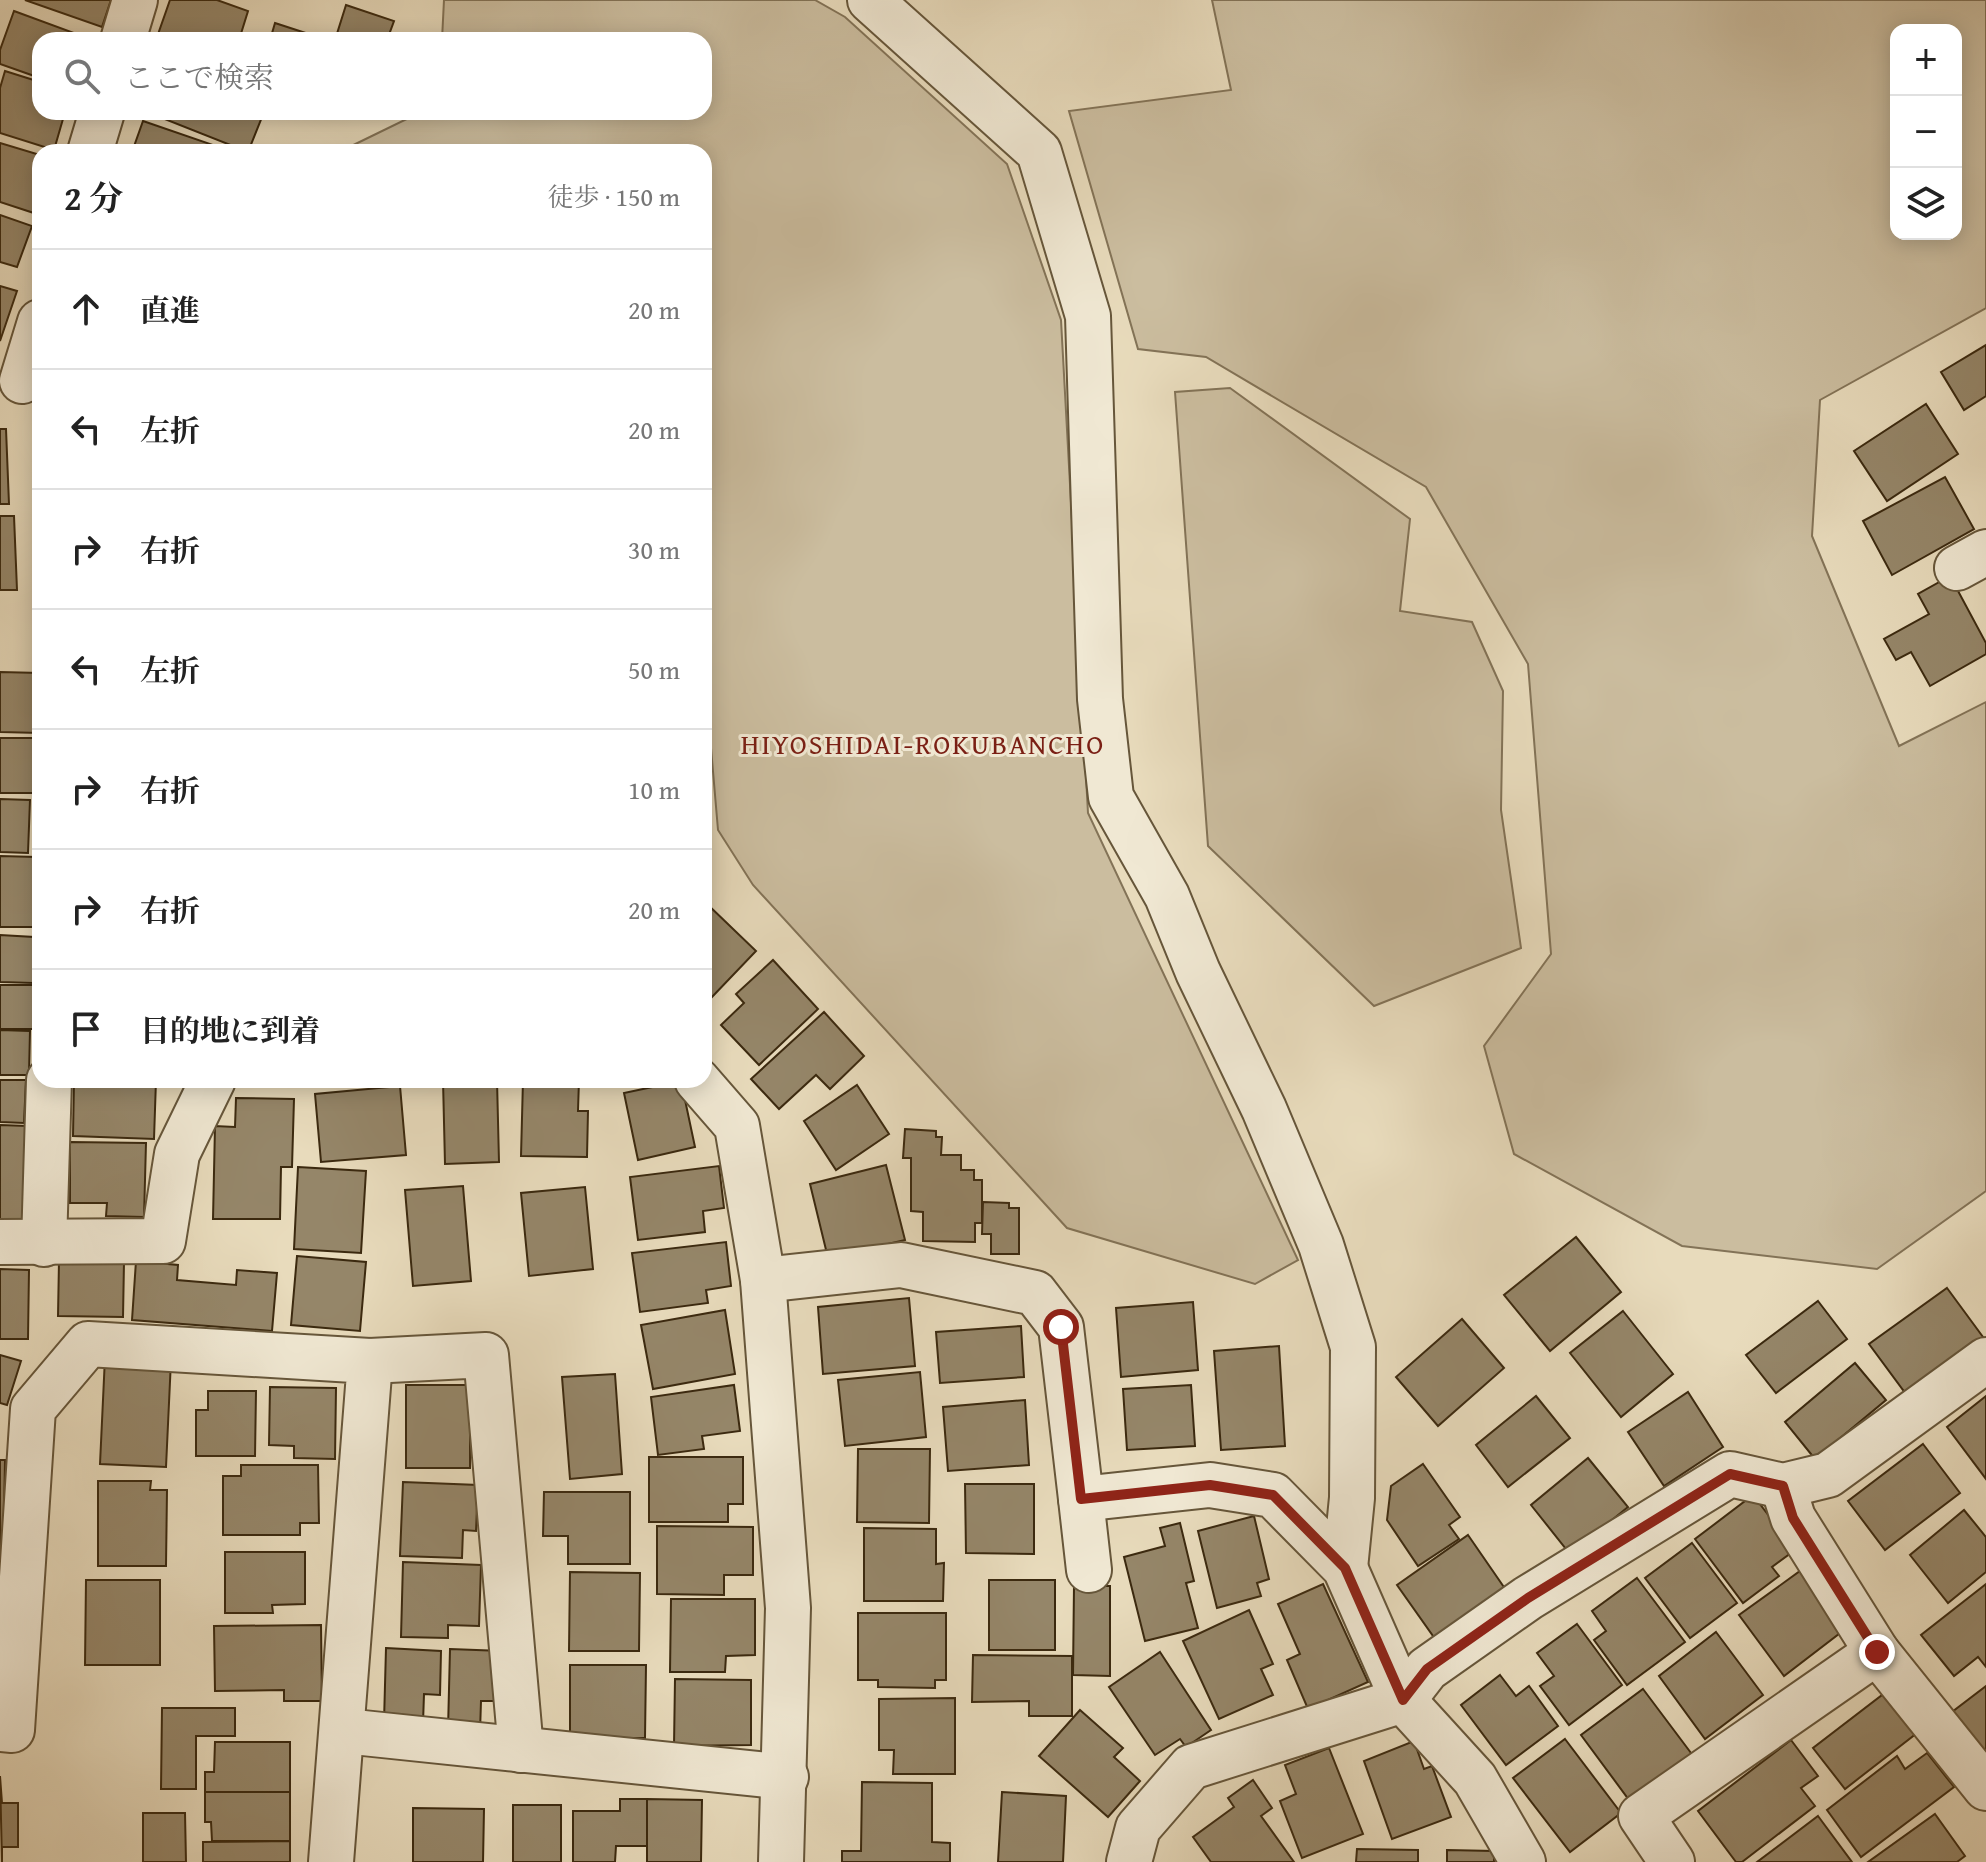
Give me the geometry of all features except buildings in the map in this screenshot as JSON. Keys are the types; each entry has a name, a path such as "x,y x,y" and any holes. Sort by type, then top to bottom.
{"street":[{"path":"125,32 135,0"},
{"path":"870,0 1039,152 1088,316 1100,699 1111,797 1167,896 1198,972 1264,1109 1321,1245 1353,1347 1352,1482 1345,1568"},
{"path":"92,144 100,120"},
{"path":"21,383 32,348"},
{"path":"44,1244 49,1088"},
{"path":"0,1242 163,1241 177,1154 209,1088"},
{"path":"704,1088 737,1126 763,1280 788,1608 786,1777 781,1862"},
{"path":"763,1280 901,1265 1035,1293 1061,1327 1089,1570"},
{"path":"0,1729 12,1730 33,1409 88,1344 370,1361 486,1355 521,1750"},
{"path":"1129,1862 1138,1828 1191,1767 1403,1700 1427,1669 1528,1598 1730,1474 1783,1486 1828,1475 1986,1360"},
{"path":"331,1862 344,1731 370,1361"},
{"path":"1081,1499 1210,1485 1273,1495 1345,1568 1403,1700 1475,1779 1523,1862"},
{"path":"1783,1486 1793,1518 1877,1652 1986,1788"},
{"path":"1672,1862 1641,1816 1877,1652"},
{"path":"344,1731 786,1777"}],"shaded area":[{"path":"444,0 815,0 845,17 1007,164 1061,320 1088,813 1298,1260 1255,1284 1067,1228 753,885 718,830 712,760 712,144 355,144 405,120 712,120 712,32 442,32"},
{"path":"1212,0 1986,0 1986,308 1820,400 1812,536 1899,746 1986,702 1986,1191 1877,1269 1682,1246 1514,1154 1484,1046 1551,954 1528,664 1426,487 1206,357 1138,349 1069,111 1231,90"},
{"path":"1230,388 1410,519 1400,611 1472,622 1503,691 1501,810 1521,948 1374,1006 1208,846 1175,392"}],"district":[{"name":"HIYOSHIDAI-ROKUBANCHO","path":"923,744"}],"route":[{"path":"1061,1327 1081,1499 1210,1485 1273,1495 1345,1568 1403,1700 1427,1669 1528,1598 1730,1474 1783,1486 1793,1518 1877,1652"}]}
